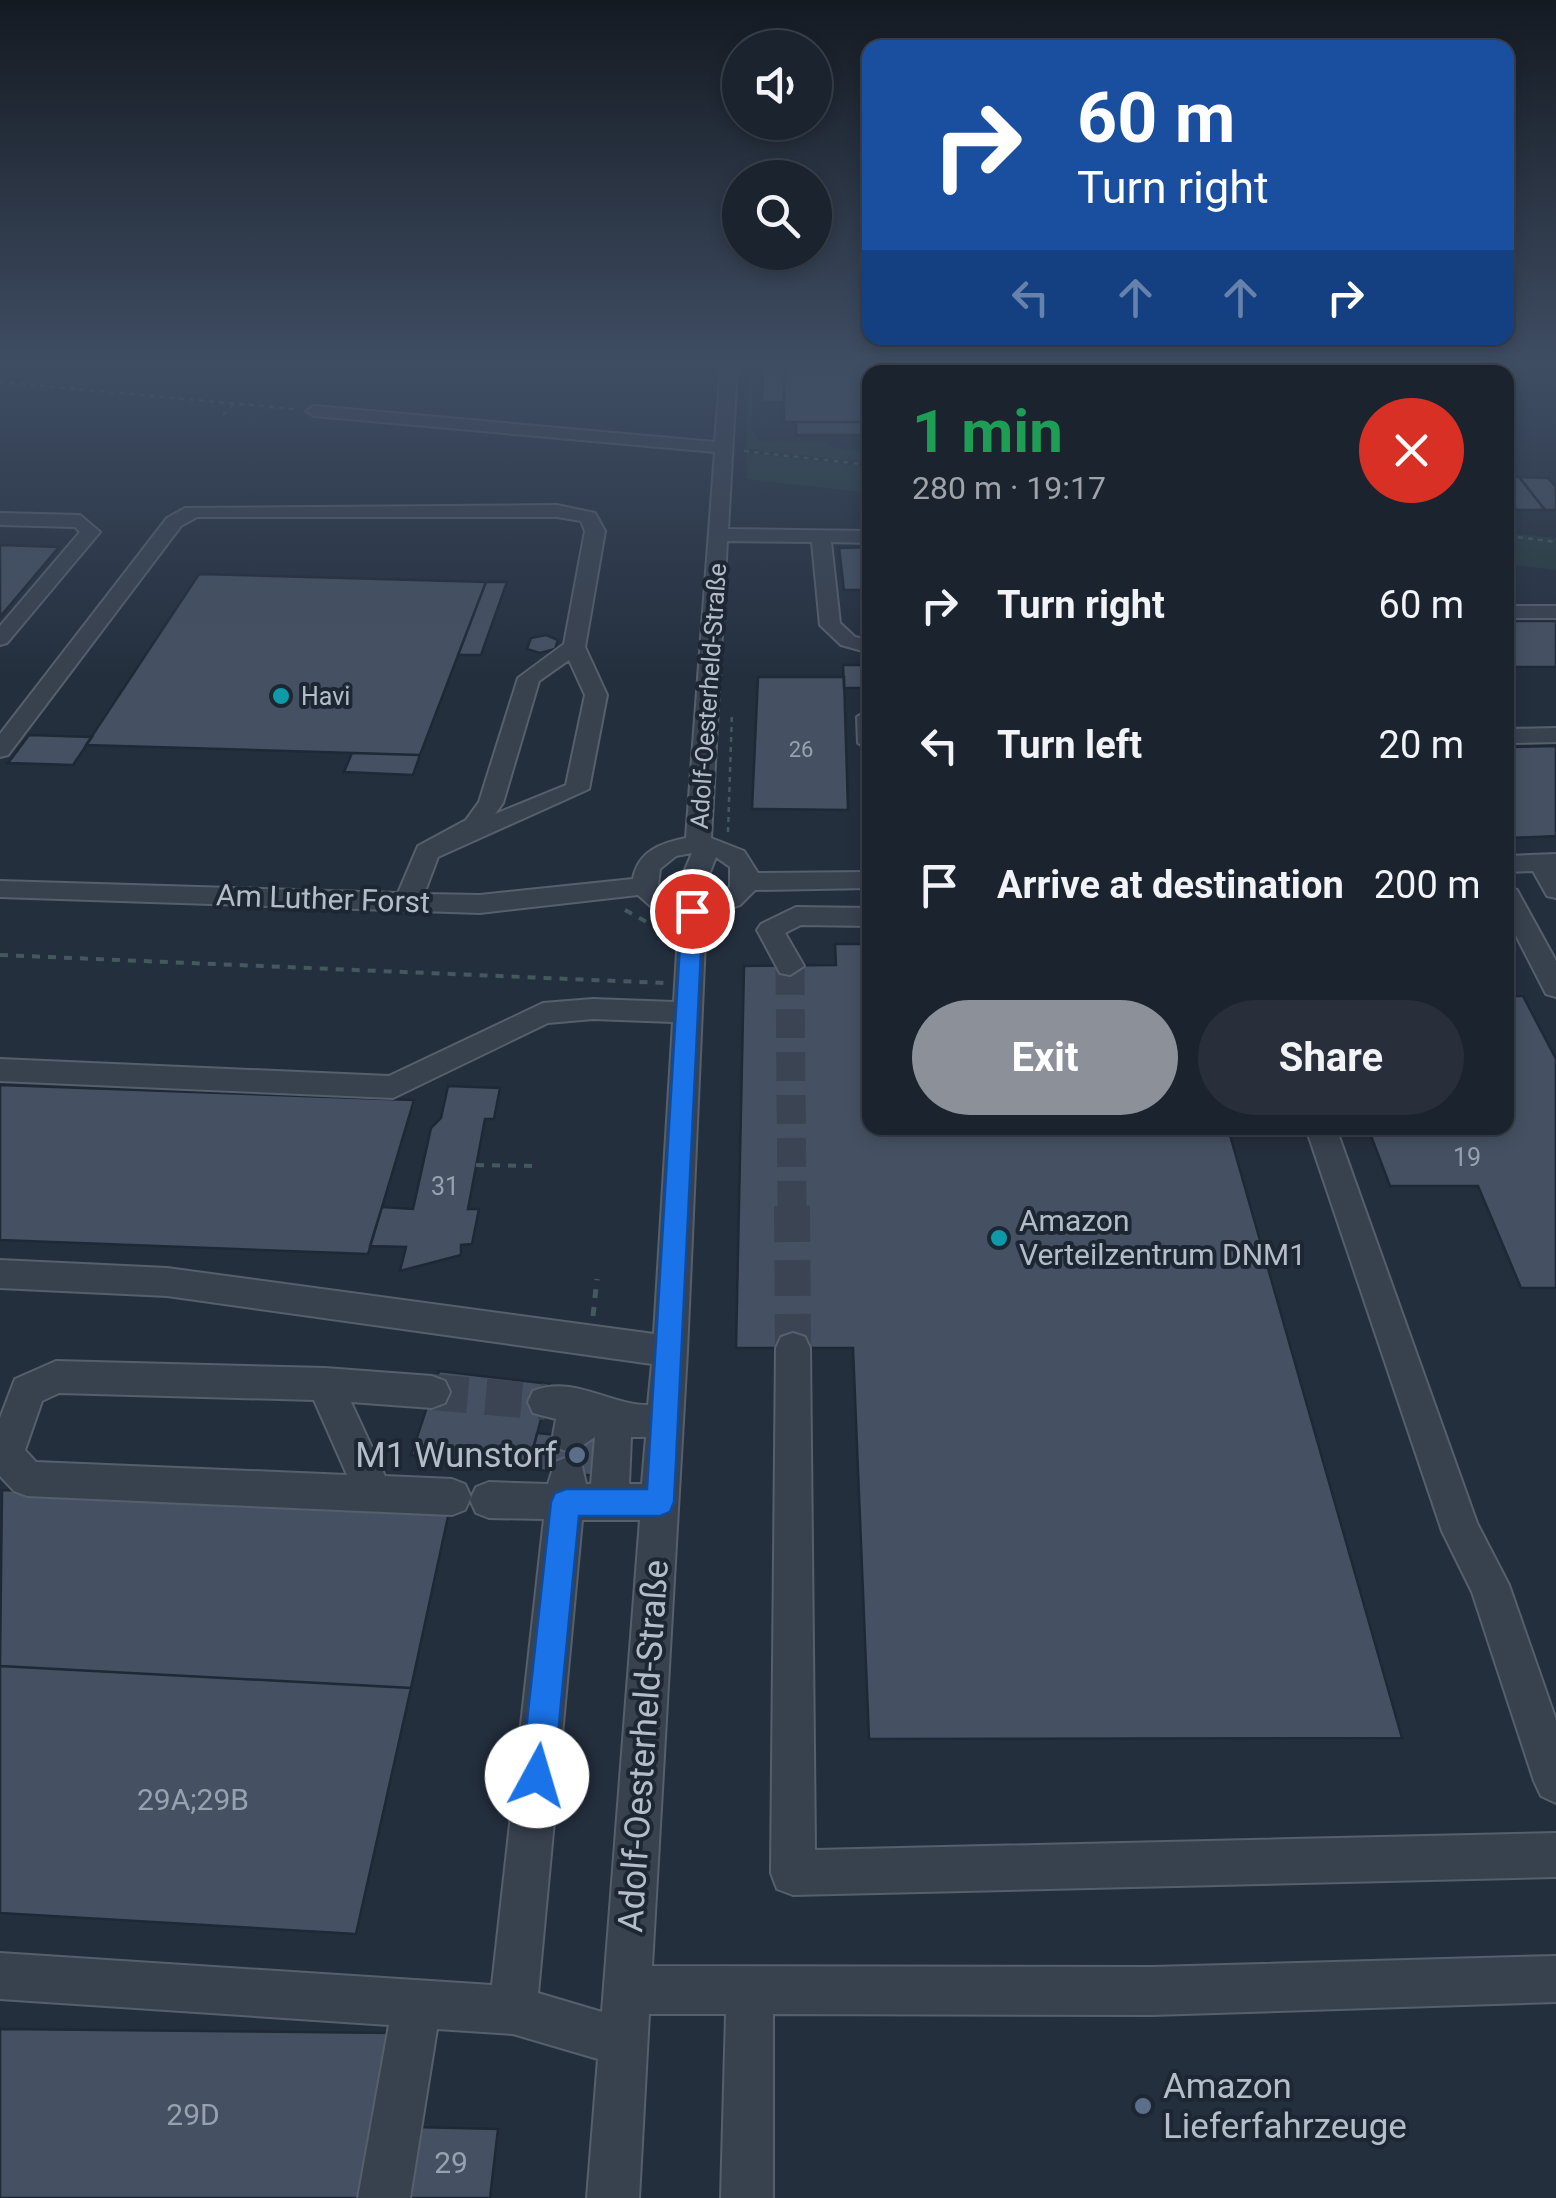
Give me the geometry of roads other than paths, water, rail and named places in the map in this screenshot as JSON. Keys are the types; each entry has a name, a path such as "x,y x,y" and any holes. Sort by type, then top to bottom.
{"street":[{"name":"Adolf-Oesterheld-Straße","path":"613,2198 666,1421 689,998 687,911 711,840 723,470"},
{"path":"0,750 174,522 198,510 576,512 588,517 594,530 574,647 596,694 577,789 427,852"},
{"path":"0,520 80,522 90,532 0,639"},
{"path":"718,536 862,537"},
{"path":"821,536 830,626 848,641 862,645"},
{"path":"1514,612 1556,612"},
{"path":"408,902 427,852 474,824 491,804 529,678 574,647"},
{"path":"1514,736 1556,735"},
{"path":"711,840 733,854 746,872 746,882 734,899 687,911 657,901 644,886 648,866 656,857 668,850 711,840"},
{"path":"1514,864 1548,863 1556,890"},
{"path":"746,882 862,880"},
{"name":"Am Luther Forst","path":"0,888 408,902 532,902 644,886"},
{"path":"1514,907 1556,987"},
{"path":"790,966 770,930 796,916 862,916"},
{"path":"0,1070 393,1087 543,1014 689,998"},
{"path":"1323,1135 1461,1532 1490,1584 1556,1781"},
{"path":"0,1274 166,1282 670,1350"},
{"path":"793,1348 792,1873 1556,1855"},
{"path":"432,1392 326,1384 56,1377 28,1390 5,1455 27,1479 471,1498 568,1471"},
{"path":"326,1384 374,1494"},
{"path":"546,1402 594,1406 614,1421"},
{"path":"513,2010 573,1421 666,1421"},
{"path":"608,1503 614,1421"},
{"path":"568,1471 608,1503 660,1502"},
{"path":"0,1976 513,2010 624,2042"},
{"path":"626,1990 1152,1992 1556,1980"},
{"path":"747,2198 750,1990"},
{"path":"384,2198 417,2004"}],"tunnel":[{"path":"790,966 792,1208"},
{"path":"792,1206 793,1348"},
{"path":"432,1392 546,1402"}],"place":[{"name":"Havi","path":"281,696"},
{"name":"Amazon Verteilzentrum DNM1","path":"999,1238"},
{"name":"M1 Wunstorf","path":"577,1455"},
{"name":"Amazon Lieferfahrzeuge","path":"1143,2106"}]}
